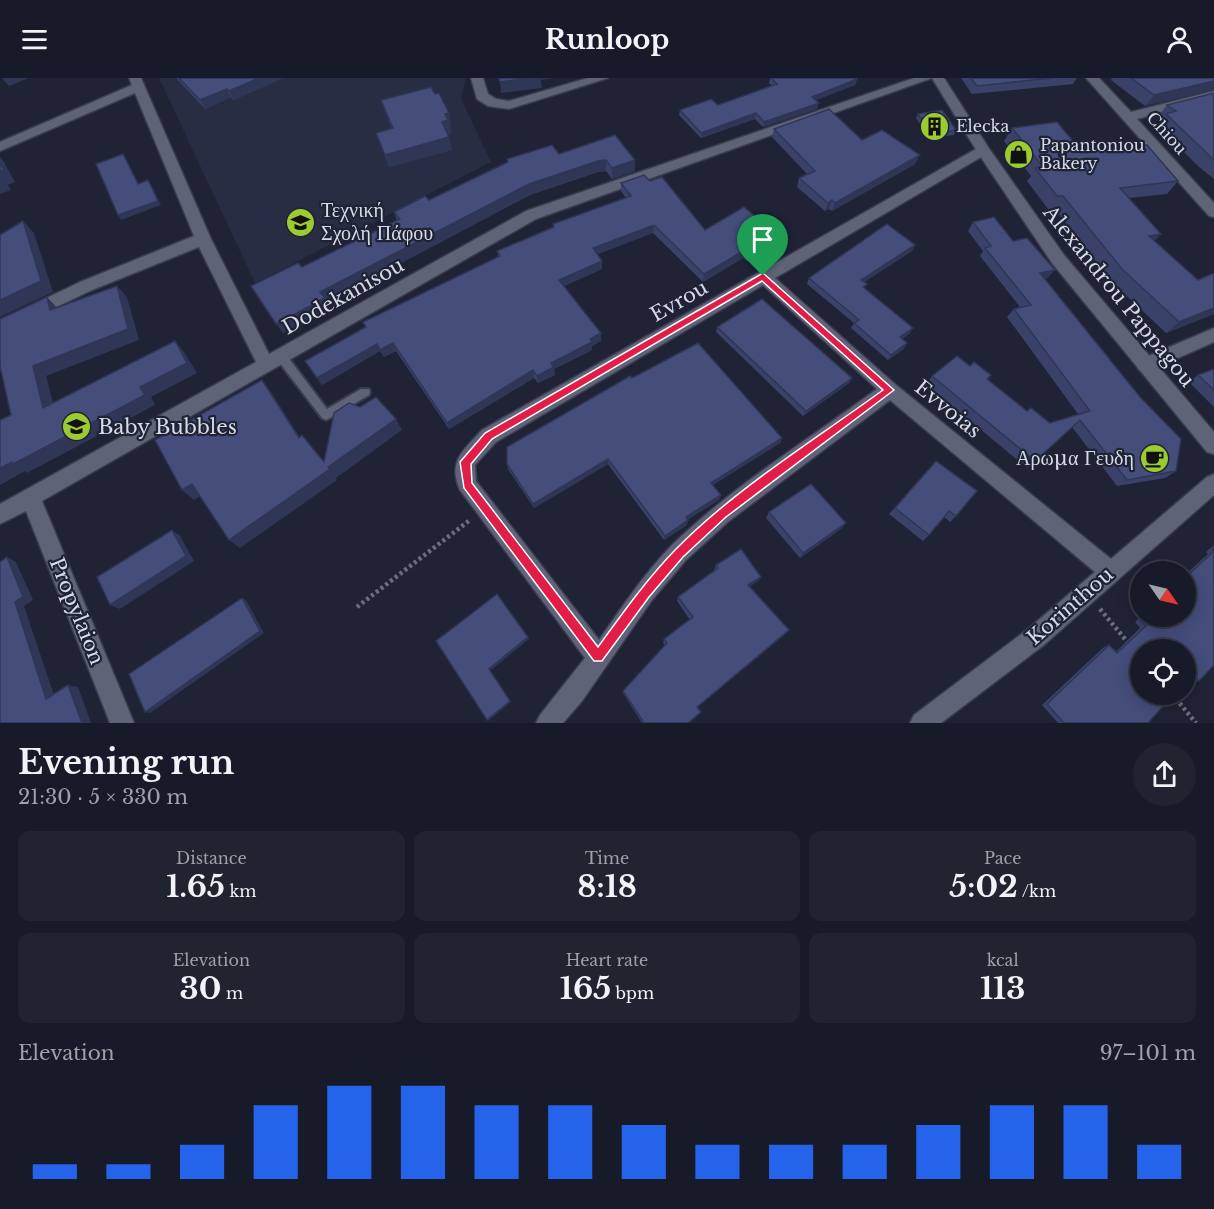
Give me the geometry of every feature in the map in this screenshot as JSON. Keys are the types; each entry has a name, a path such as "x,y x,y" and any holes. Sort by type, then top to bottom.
{"street":[{"path":"477,78 482,96 493,103 518,103 602,78"},
{"name":"Dodekanisou","path":"0,515 531,215 926,78"},
{"name":"Alexandrou Pappagou","path":"938,78 983,150 1058,259 1214,446"},
{"name":"Chiou","path":"1092,78 1214,212"},
{"path":"0,147 136,82 203,239 273,359"},
{"path":"1129,117 1214,95"},
{"name":"Evrou","path":"485,508 467,484 465,462 489,436 983,150"},
{"path":"0,327 86,286 203,239"},
{"name":"Evvoias","path":"763,276 890,390 1110,571"},
{"path":"1145,365 1214,335"},
{"path":"548,723 574,693 645,593 680,554 722,514 890,390"},
{"name":"Korinthou","path":"922,723 1036,637 1214,483"},
{"name":"Propylaion","path":"31,498 122,723"},
{"path":"485,508 598,657"}],"lane":[{"path":"273,359 326,415 365,392"}],"path":[{"path":"357,607 485,508"},
{"path":"1086,593 1130,645"},
{"path":"1181,705 1196,723"}],"shaded area":[{"name":"Τεχνική Σχολή Πάφου","path":"159,78 466,78 461,99 491,162 255,283"}],"building":[{"path":"179,78 259,78 200,100"},
{"path":"499,78 529,78 500,82"},
{"path":"771,78 857,79 812,97 819,103 764,122 756,113 701,133 680,110 711,99 718,105 777,84"},
{"path":"971,78 1052,78 977,86"},
{"path":"1131,78 1214,78 1214,81 1154,95"},
{"path":"431,87 435,94 439,93 449,113 445,114 448,120 442,122 449,137 385,155 376,133 393,128 381,100"},
{"path":"1214,93 1214,160 1166,114 1176,111 1167,105"},
{"path":"829,109 862,140 882,130 920,155 835,203 832,200 828,203 799,178 815,171 774,129"},
{"path":"942,110 956,130 933,134 918,114"},
{"path":"1057,122 1082,152 1147,145 1178,181 1120,188 1161,234 1149,236 1198,280 1214,273 1214,308 1179,322 1122,269 1063,196 1057,196 1035,168 1043,167 1012,128"},
{"path":"615,135 635,160 612,168 606,160 598,161 529,184 320,292 325,298 276,324 251,286 298,263 302,267 400,219 394,212 425,196 429,200 508,162 507,159 552,145 559,154"},
{"path":"123,154 138,184 148,180 158,201 118,215 96,164"},
{"path":"644,175 650,181 662,177 705,230 744,207 780,237 750,254 745,250 704,274 654,225 593,248 602,261 559,280 601,333 590,339 592,342 551,363 554,367 537,376 533,370 447,423 393,343 380,350 377,344 317,378 305,361 366,327 363,322 500,256 497,251 554,227 553,224 631,196 621,183"},
{"path":"994,217 1013,241 1027,238 1055,270 1040,273 1140,397 1181,439 1176,471 1127,480 1080,420 1035,461 932,376 957,356 970,366 974,362 991,375 987,379 1027,411 1031,408 1050,423 1090,411 1014,309 1031,305 985,248 991,246 973,222"},
{"path":"23,221 41,281 0,300 0,235"},
{"path":"887,224 915,245 861,280 867,284 863,287 913,328 900,337 907,343 891,355 854,323 859,320 809,278"},
{"path":"117,286 128,329 33,366 43,408 175,341 187,363 140,387 145,395 13,464 12,462 0,468 0,420 11,415 0,366 0,319 47,297 50,310"},
{"path":"762,299 852,378 806,411 717,327"},
{"path":"698,343 782,438 711,483 721,495 686,517 688,520 665,536 608,459 533,504 507,464 507,447 630,376 632,378"},
{"path":"1214,369 1214,390 1198,375"},
{"path":"262,380 299,438 302,435 324,462 334,413 349,403 360,407 376,397 396,419 229,540 192,484 182,490 155,440"},
{"path":"936,461 977,491 956,516 949,511 929,535 895,508"},
{"path":"811,484 846,523 803,553 769,512"},
{"path":"172,530 186,556 110,605 97,577"},
{"path":"741,549 761,577 748,585 789,630 697,707 701,712 688,723 644,723 623,691 667,643 664,639 693,617 678,597 718,568 716,565"},
{"path":"1214,551 1214,665 1199,681 1196,678 1196,639 1132,639 1145,627 1196,627 1196,568"},
{"path":"7,557 23,597 15,602 46,699 68,685 82,723 0,723 0,562"},
{"path":"497,594 528,637 489,669 510,701 487,720 436,641"},
{"path":"242,598 260,631 145,712 129,674"},
{"path":"1130,641 1130,705 1164,705 1148,723 1064,723 1047,704 1109,645 1117,653"}],"place":[{"name":"Elecka","path":"935,126"},
{"name":"Papantoniou Bakery","path":"1019,154"},
{"name":"Τεχνική Σχολή Πάφου","path":"300,222"},
{"name":"Baby Bubbles","path":"77,427"},
{"name":"Αρωμα Γευδη","path":"1155,458"}],"route":[{"path":"763,276 890,390 722,514 680,554 645,593 598,657 467,484 465,462 489,436 763,276"}]}
